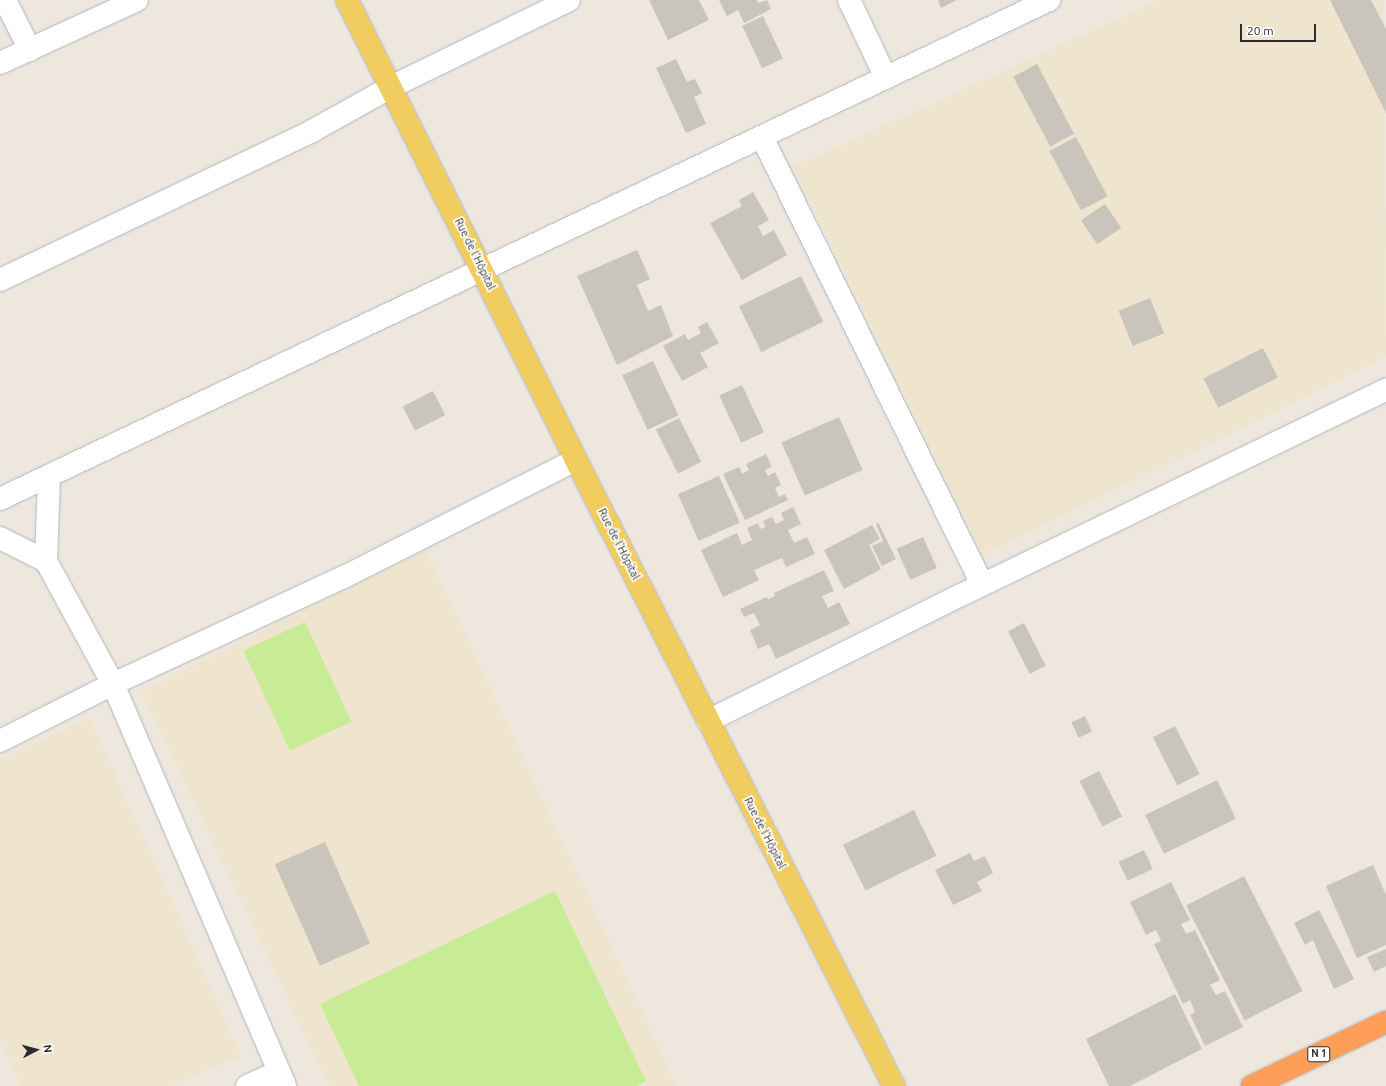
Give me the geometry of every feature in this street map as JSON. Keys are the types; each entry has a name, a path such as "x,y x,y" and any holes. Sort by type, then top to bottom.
{"highway":[{"name":"N 1","path":"1252,1086 1386,1022"}],"main road":[{"name":"Rue de l'Hôpital","path":"347,0 483,269 576,460 894,1086"}],"street":[{"path":"6,0 30,50"},
{"path":"0,63 137,0"},
{"path":"0,280 312,131 391,87 569,0"},
{"path":"849,0 886,78"},
{"path":"0,499 1046,1"},
{"path":"762,137 982,584"},
{"path":"708,721 982,584 1386,390"},
{"path":"0,741 113,684 344,577 576,460"},
{"path":"49,476 46,561 113,684 282,1079 247,1086"},
{"path":"0,538 46,561"}],"shaded area":[{"path":"1159,0 1384,0 1386,357 983,555 793,167"},
{"path":"426,550 677,1086 329,1086 141,691"},
{"path":"90,718 241,1056 170,1086 20,1086 0,1041 0,759"}],"green space":[{"path":"305,622 351,722 290,750 243,651"},
{"path":"555,891 646,1081 636,1086 359,1086 320,1004"}],"building":[{"path":"649,0 699,0 709,20 668,40"},
{"path":"719,0 757,0 758,3 767,0 771,9 744,23 738,10 727,16"},
{"path":"938,0 957,0 941,8"},
{"path":"1330,0 1371,0 1386,29 1386,113"},
{"path":"763,16 783,59 762,68 742,26"},
{"path":"676,59 687,82 695,79 702,93 694,97 706,124 686,133 656,68"},
{"path":"1037,64 1074,134 1050,146 1013,77"},
{"path":"1076,137 1107,196 1081,210 1050,151"},
{"path":"753,192 769,220 758,226 763,236 774,230 787,255 742,280 710,223 742,206 739,200"},
{"path":"1105,204 1121,228 1097,244 1081,220"},
{"path":"637,250 650,279 637,285 648,311 661,305 673,336 617,365 577,276"},
{"path":"801,276 823,322 761,352 739,306"},
{"path":"1150,298 1164,333 1133,346 1118,311"},
{"path":"707,322 719,343 700,353 708,367 682,381 663,346 685,334 688,340 701,333 698,327"},
{"path":"1263,348 1278,377 1218,408 1203,378"},
{"path":"653,361 678,415 648,430 622,375"},
{"path":"742,385 764,432 741,443 719,396"},
{"path":"433,391 445,415 415,430 403,406"},
{"path":"839,417 863,470 805,496 781,443"},
{"path":"679,418 701,462 678,473 656,430"},
{"path":"766,454 772,467 765,470 768,476 775,472 781,485 775,488 779,497 785,494 788,500 745,520 723,474 739,467 742,474 749,470 746,464"},
{"path":"719,476 740,523 699,541 678,494"},
{"path":"793,507 801,524 788,530 794,543 807,537 815,554 786,567 782,558 754,570 759,580 723,597 701,550 737,533 742,545 752,540 747,528 758,523 760,529 766,527 763,521 772,517 776,524 784,520 781,513"},
{"path":"878,522 896,559 882,566 872,546 883,541 876,524"},
{"path":"872,525 880,539 869,545 881,569 844,589 824,550"},
{"path":"923,537 937,568 910,580 897,549"},
{"path":"824,570 834,591 822,596 828,608 839,602 850,624 776,659 769,644 758,649 750,630 760,625 754,613 744,617 740,609 767,597 768,599 775,596 774,593"},
{"path":"1024,623 1046,666 1030,674 1008,631"},
{"path":"1085,716 1092,731 1079,738 1071,722"},
{"path":"1175,726 1200,774 1177,785 1153,737"},
{"path":"1099,771 1122,816 1103,826 1079,781"},
{"path":"1217,780 1236,819 1164,854 1145,815"},
{"path":"914,810 936,856 865,890 843,845"},
{"path":"325,842 370,943 320,966 275,864"},
{"path":"1144,850 1153,869 1127,881 1119,862"},
{"path":"970,853 974,861 985,856 993,873 977,882 982,891 953,905 935,870"},
{"path":"1373,865 1386,895 1386,945 1357,958 1326,886"},
{"path":"1244,876 1303,991 1245,1020 1186,906"},
{"path":"1171,882 1190,920 1181,924 1186,934 1195,930 1220,980 1210,985 1216,995 1225,991 1243,1027 1205,1046 1190,1015 1195,1012 1190,1000 1183,1004 1154,944 1161,941 1156,930 1146,935 1130,902"},
{"path":"1319,910 1354,979 1334,989 1313,940 1305,945 1294,923"},
{"path":"1386,949 1386,966 1374,972 1367,957"},
{"path":"1175,994 1202,1049 1130,1086 1109,1086 1086,1039"}]}
